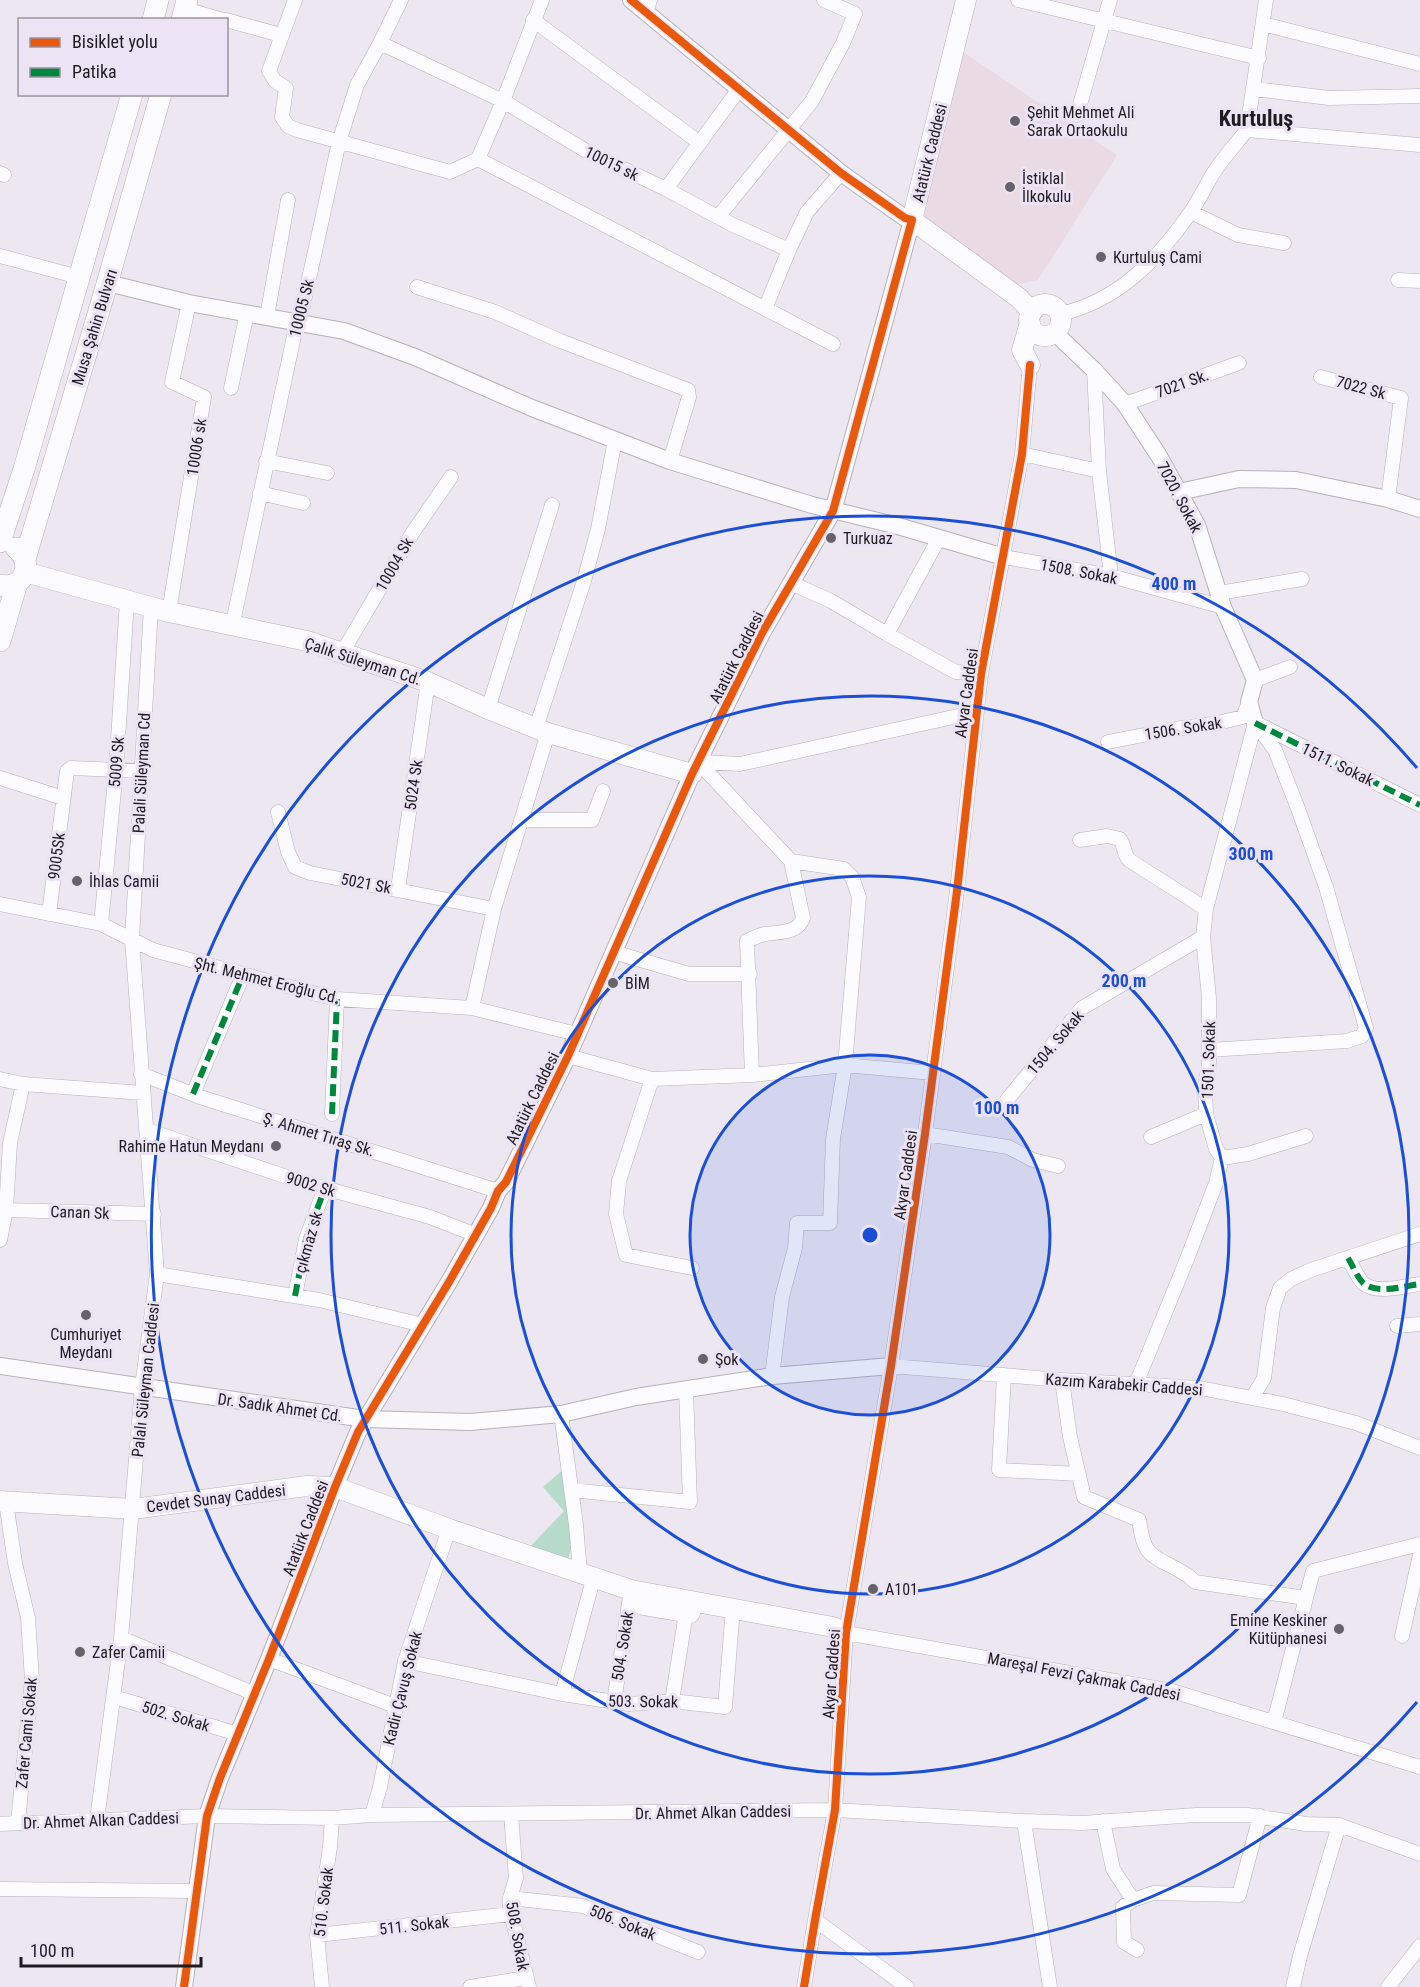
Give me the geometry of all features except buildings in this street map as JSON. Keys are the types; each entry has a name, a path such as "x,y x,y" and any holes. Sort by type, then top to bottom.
{"main road":[{"path":"154,18 158,0"},
{"name":"Atatürk Caddesi","path":"912,220 966,0"},
{"name":"Musa Şahin Bulvarı","path":"0,542 24,469 131,96"},
{"name":"Musa Şahin Bulvarı","path":"0,641 17,575 108,283 159,96"},
{"path":"912,220 1042,317 1030,365"},
{"path":"0,547 11,546 17,549 17,575"},
{"name":"Çalık Süleyman Cd.","path":"17,575 232,627 307,642 428,681 488,709 542,730 697,766"},
{"name":"Cevdet Sunay Caddesi","path":"3,1501 132,1509 307,1486 335,1487 449,1529 631,1590"},
{"path":"631,1590 834,1627 846,1633"},
{"path":"631,1590 643,1605 832,1637 846,1633"}],"street":[{"path":"295,0 269,70 275,81 286,88 282,117 288,126 450,172 477,159 503,101 542,0"},
{"name":"10005 Sk","path":"232,627 266,461 339,142 357,85 401,0"},
{"path":"631,0 648,6 739,89 841,173 905,218 912,220"},
{"path":"718,217 812,101 843,43 855,14 824,0"},
{"path":"1018,0 1259,58"},
{"path":"1077,115 1110,0"},
{"path":"1042,317 1082,309 1118,291 1155,256 1191,212 1212,176 1247,130 1266,0"},
{"path":"184,9 218,18"},
{"path":"533,20 700,143"},
{"path":"228,21 281,35"},
{"path":"1263,24 1420,64"},
{"name":"10015 sk","path":"380,43 503,101 588,152 789,250"},
{"path":"666,189 739,89"},
{"path":"1254,89 1329,98 1420,96"},
{"path":"1247,130 1420,145"},
{"path":"477,159 833,344"},
{"path":"765,309 807,212 841,173"},
{"path":"267,316 288,200"},
{"path":"1191,212 1238,236 1284,243"},
{"name":"Atatürk Caddesi","path":"184,1987 207,1816 335,1487 365,1419 476,1235 498,1191 506,1182 568,1056 697,766 762,633 833,511 912,220"},
{"path":"0,256 79,277"},
{"path":"1398,280 1420,281"},
{"path":"108,283 189,303 344,331 415,357 512,400 670,461 833,511 1004,557"},
{"path":"417,287 495,312 558,340 688,390 670,461"},
{"name":"10006 sk","path":"160,610 204,397 172,382 189,303"},
{"path":"231,388 247,313"},
{"name":"7020. Sokak","path":"1042,317 1125,404 1159,456 1197,525 1221,600 1255,680"},
{"name":"7021 Sk.","path":"1125,404 1239,363"},
{"name":"Akyar Caddesi","path":"804,1987 835,1810 846,1633 891,1366 925,1134 957,891 981,674 1022,454 1030,365"},
{"path":"1094,370 1099,471 1111,576"},
{"name":"7022 Sk","path":"1321,377 1401,398 1388,499"},
{"path":"472,1008 494,909 521,820 542,730 598,529 615,440"},
{"path":"1022,454 1099,471"},
{"path":"266,461 327,473"},
{"name":"10004 Sk","path":"342,653 413,532 451,477"},
{"path":"1179,492 1239,479 1296,480 1388,499 1420,509"},
{"path":"260,493 303,503"},
{"path":"488,709 552,505"},
{"path":"887,634 939,538"},
{"name":"1508. Sokak","path":"1004,557 1111,576 1221,600"},
{"path":"1221,600 1302,579"},
{"path":"791,583 831,601 956,672 981,674"},
{"name":"5009 Sk","path":"101,924 116,770 128,601"},
{"name":"Palali Süleyman Cd","path":"132,939 142,771 160,610"},
{"path":"1209,1050 1347,1041 1362,1035 1366,1028 1326,887 1297,806 1275,750 1256,723 1249,702 1255,680 1290,667"},
{"name":"5024 Sk","path":"398,889 428,681"},
{"name":"1506. Sokak","path":"1108,742 1243,717 1249,702"},
{"path":"697,766 740,764 976,712"},
{"name":"1511. Sokak","path":"1256,723 1420,805"},
{"name":"1501. Sokak","path":"1222,1158 1216,1149 1206,1114 1209,998 1203,937 1206,909 1256,723"},
{"path":"697,766 791,861 802,918 801,923 793,930 762,934 747,940 752,1076"},
{"name":"9005Sk","path":"49,914 67,771 72,768 116,770"},
{"path":"116,770 142,771"},
{"path":"0,778 63,798"},
{"path":"521,820 592,820 603,791"},
{"name":"5021 Sk","path":"278,812 288,852 296,867 310,873 494,909"},
{"path":"1080,840 1107,836 1120,839 1129,860 1206,909"},
{"path":"772,1376 782,1297 795,1248 797,1223 830,1223 833,1139 845,1065 860,897 852,877 844,869 791,861"},
{"name":"Şht. Mehmet Eroğlu Cd.","path":"0,904 101,924 153,950 337,999 472,1008 577,1034"},
{"name":"1504. Sokak","path":"1007,1100 1082,1008 1203,937"},
{"name":"Palalı Süleyman Caddesi","path":"97,1820 121,1638 142,1387 157,1274 132,939"},
{"path":"613,952 689,974 750,974"},
{"path":"193,1094 243,975"},
{"path":"332,1114 337,999"},
{"path":"568,1056 652,1079 752,1076 845,1065 932,1073"},
{"name":"Ş. Ahmet Tıraş Sk.","path":"141,1074 193,1094 498,1191"},
{"path":"0,1079 22,1084 143,1093"},
{"path":"652,1079 619,1181 616,1214 626,1255 692,1268"},
{"path":"0,1240 6,1210 10,1143 22,1084"},
{"path":"1151,1137 1206,1114"},
{"name":"9002 Sk","path":"147,1130 325,1188 430,1217 476,1235"},
{"path":"925,1134 1008,1147 1032,1160 1058,1166"},
{"path":"1136,1384 1216,1183 1222,1158 1248,1154 1306,1136"},
{"name":"çıkmaz sk","path":"294,1296 306,1239 325,1188"},
{"name":"Canan Sk","path":"6,1210 154,1214"},
{"path":"1252,1398 1264,1378 1273,1308 1280,1288 1311,1270 1420,1234"},
{"path":"1348,1258 1361,1281 1370,1287 1377,1289 1420,1284"},
{"path":"157,1274 319,1300 423,1325"},
{"path":"1397,1326 1420,1324"},
{"name":"Dr. Sadık Ahmet Cd.","path":"0,1366 365,1419 470,1422 561,1414 636,1397 772,1376 891,1366"},
{"name":"Kazım Karabekir Caddesi","path":"891,1366 1062,1380 1200,1388 1283,1404 1356,1423 1420,1448"},
{"path":"1004,1375 999,1470 1079,1474"},
{"path":"1062,1380 1070,1437 1084,1497 1139,1520 1145,1546 1150,1552 1187,1573 1195,1582 1306,1598"},
{"path":"571,1490 690,1502 686,1390"},
{"path":"561,1414 576,1525 587,1574 562,1694"},
{"name":"Zafer Cami Sokak","path":"3,1501 28,1618 32,1680 18,1822"},
{"name":"Kadir Çavuş Sokak","path":"372,1815 380,1787 394,1706 405,1661 449,1529"},
{"path":"1274,1722 1313,1571 1420,1544"},
{"path":"1402,1636 1420,1555"},
{"path":"0,1563 15,1563"},
{"name":"504. Sokak","path":"614,1702 631,1590"},
{"path":"672,1701 686,1612"},
{"name":"503. Sokak","path":"405,1661 562,1694 614,1702 629,1704 672,1701 724,1707 732,1620"},
{"name":"Mareşal Fevzi Çakmak Caddesi","path":"846,1633 1158,1687 1420,1767"},
{"path":"121,1638 255,1694"},
{"path":"269,1659 394,1706"},
{"name":"502. Sokak","path":"114,1697 238,1734"},
{"name":"Dr. Ahmet Alkan Caddesi","path":"0,1824 207,1816 332,1818 372,1815 835,1810 1024,1821 1103,1821 1196,1815 1260,1816 1306,1824 1339,1826 1420,1854"},
{"name":"508. Sokak","path":"511,1814 516,1878 510,1898 527,1983"},
{"path":"1137,1950 1124,1942 1123,1907 1133,1900 1153,1893 1239,1895 1260,1816"},
{"name":"510. Sokak","path":"322,1987 316,1935 330,1847 332,1818"},
{"path":"1024,1821 1050,1987"},
{"path":"1103,1821 1113,1869 1133,1900"},
{"path":"1293,1987 1339,1826"},
{"path":"0,1889 196,1891"},
{"name":"506. Sokak","path":"510,1898 584,1906 698,1952"},
{"name":"511. Sokak","path":"316,1935 512,1914"},
{"path":"815,1920 907,1987"},
{"path":"1388,1987 1420,1946"},
{"path":"470,1987 527,1983"}],"shaded area":[{"name":"İstiklal İlkokulu","path":"963,52 1117,155 1038,280 1014,285 915,219"}],"green space":[{"path":"565,1468 573,1535 569,1557 562,1563 528,1549 564,1511 543,1487"}],"marked path":[{"path":"1255,723 1420,805"},
{"path":"193,1094 243,975"},
{"path":"332,1114 337,999"},
{"path":"295,1296 306,1239 325,1188"},
{"path":"1348,1258 1361,1281 1369,1287 1391,1289 1420,1284"}],"cycle path":[{"path":"184,1987 207,1816 335,1487 358,1432 449,1282 491,1208 498,1191 506,1182 568,1056 692,774 762,633 833,511 912,220 905,218 841,173 631,0"},
{"path":"804,1987 835,1810 846,1633 891,1366 925,1134 957,891 981,674 1022,454 1030,365"}],"place":[{"name":"Şehit Mehmet Ali Sarak Ortaokulu","path":"1015,121"},
{"name":"İstiklal İlkokulu","path":"1010,187"},
{"name":"Kurtuluş Cami","path":"1101,257"},
{"name":"Turkuaz","path":"831,538"},
{"name":"İhlas Camii","path":"77,881"},
{"name":"BİM","path":"613,983"},
{"name":"Rahime Hatun Meydanı","path":"276,1146"},
{"name":"Cumhuriyet Meydanı","path":"86,1315"},
{"name":"Şok","path":"703,1359"},
{"name":"A101","path":"873,1589"},
{"name":"Emine Keskiner Kütüphanesi","path":"1339,1629"},
{"name":"Zafer Camii","path":"80,1652"}],"district":[{"name":"Kurtuluş","path":"1256,118"}]}
